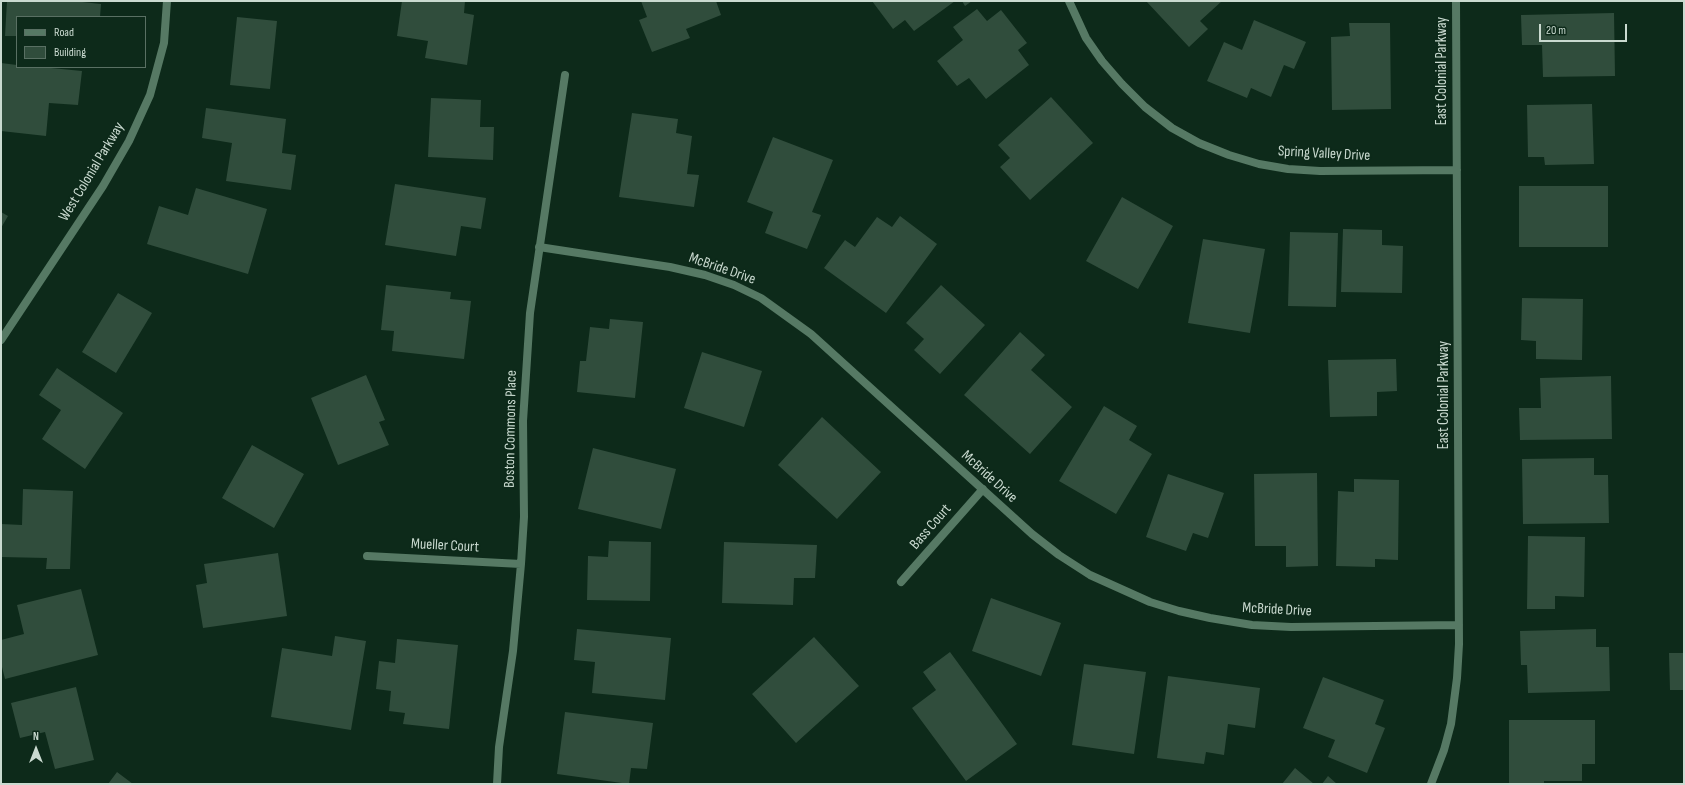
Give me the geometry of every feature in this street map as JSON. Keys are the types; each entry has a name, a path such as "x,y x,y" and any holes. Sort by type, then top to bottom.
{"street":[{"name":"West Colonial Parkway","path":"1,340 103,186 130,141 150,95 164,43 167,1"},
{"name":"Spring Valley Drive","path":"1069,1 1086,38 1102,61 1122,84 1145,107 1172,128 1199,143 1229,155 1259,164 1288,169 1320,171 1457,170"},
{"name":"East Colonial Parkway","path":"1431,784 1444,750 1451,724 1457,678 1460,625 1456,1"},
{"name":"Boston Commons Place","path":"497,784 499,747 513,651 521,564 524,517 523,421 530,313 565,75"},
{"name":"McBride Drive","path":"539,247 670,267 705,275 734,285 761,298 810,334 1037,538 1059,555 1090,575 1150,602 1179,611 1210,618 1252,625 1460,625"},
{"name":"Bass Court","path":"901,582 982,489"},
{"name":"Mueller Court","path":"367,556 521,564"}],"building":[{"path":"7,1 73,1 101,4 100,16 16,16 16,36 5,36"},
{"path":"402,1 465,1 464,13 474,15 467,65 425,58 428,41 397,36"},
{"path":"641,1 716,1 721,15 686,29 690,38 652,52 639,20 647,17"},
{"path":"872,1 955,1 914,31 905,20 893,29"},
{"path":"962,1 972,1 965,6"},
{"path":"1146,1 1222,1 1200,21 1208,29 1189,47"},
{"path":"977,9 987,21 1001,10 1027,43 1018,50 1029,65 986,99 969,78 957,86 937,61 963,40 953,27"},
{"path":"1614,13 1615,76 1543,77 1542,45 1522,45 1521,15"},
{"path":"237,17 277,21 270,89 230,85"},
{"path":"1254,20 1306,42 1294,69 1284,65 1271,97 1251,88 1247,98 1207,81 1224,42 1242,50"},
{"path":"1349,23 1390,23 1391,109 1332,110 1331,37 1350,36"},
{"path":"1,63 16,65 16,68 51,68 82,71 78,105 49,103 46,136 1,131"},
{"path":"1051,97 1093,143 1030,200 1000,167 1010,158 998,145"},
{"path":"431,98 481,100 480,127 494,127 493,160 428,157"},
{"path":"1592,104 1594,164 1545,165 1544,157 1528,157 1527,105"},
{"path":"206,108 286,119 282,153 296,155 291,190 226,181 232,143 202,138"},
{"path":"632,113 678,119 676,133 692,136 687,174 699,175 694,207 619,197"},
{"path":"773,137 833,160 812,212 821,215 807,249 765,233 773,212 747,202"},
{"path":"395,184 486,198 481,229 461,226 456,256 385,245"},
{"path":"1519,186 1608,186 1608,247 1519,247"},
{"path":"196,188 267,209 248,274 147,244 159,206 188,215"},
{"path":"1122,197 1173,226 1138,289 1086,261"},
{"path":"1,212 8,216 1,228"},
{"path":"900,216 937,244 886,313 824,268 845,240 855,247 877,217 892,227"},
{"path":"1343,229 1382,230 1382,245 1403,246 1402,293 1341,292"},
{"path":"1290,232 1338,233 1336,307 1288,306"},
{"path":"1203,239 1265,249 1250,333 1188,323"},
{"path":"386,285 451,292 450,299 471,301 464,359 392,351 394,331 381,330"},
{"path":"941,285 985,325 940,374 914,350 924,339 906,323"},
{"path":"118,293 152,313 116,373 82,352"},
{"path":"1522,298 1583,299 1582,360 1536,359 1536,341 1521,340"},
{"path":"610,319 643,322 635,398 577,392 580,361 586,361 590,327 609,329"},
{"path":"1020,332 1045,355 1031,370 1072,407 1030,454 964,395"},
{"path":"702,352 762,371 744,427 684,408"},
{"path":"1396,359 1397,391 1377,392 1377,416 1330,417 1328,360"},
{"path":"57,368 123,413 85,469 42,439 61,410 39,395"},
{"path":"366,375 385,420 379,422 389,445 338,465 311,398"},
{"path":"1611,376 1612,439 1520,440 1519,408 1541,408 1540,378"},
{"path":"1104,406 1137,426 1129,440 1152,454 1116,514 1059,481"},
{"path":"822,417 881,472 837,519 778,465"},
{"path":"252,445 304,474 274,528 222,498"},
{"path":"593,448 676,469 661,529 578,509"},
{"path":"1594,458 1594,475 1608,475 1609,523 1523,524 1522,459"},
{"path":"1317,473 1318,566 1286,567 1286,546 1255,546 1254,474"},
{"path":"1168,474 1224,493 1208,538 1193,533 1186,551 1146,537"},
{"path":"1354,479 1399,480 1398,560 1375,559 1375,567 1336,566 1338,491 1354,492"},
{"path":"23,489 73,491 70,569 46,569 47,558 1,557 1,524 22,525"},
{"path":"1528,536 1585,537 1584,597 1555,596 1555,609 1527,609"},
{"path":"609,541 651,542 650,601 587,600 588,556 608,557"},
{"path":"724,542 817,545 815,578 794,578 793,605 722,603"},
{"path":"278,553 287,616 203,628 196,585 207,583 204,564"},
{"path":"81,589 98,655 5,679 1,663 1,640 24,634 17,605"},
{"path":"991,598 1061,623 1041,676 972,651"},
{"path":"577,629 671,638 665,700 592,693 595,662 574,660"},
{"path":"1596,629 1596,647 1609,647 1610,691 1528,693 1527,665 1521,665 1520,631"},
{"path":"335,636 366,641 351,730 271,717 282,648 332,656"},
{"path":"814,637 859,686 796,743 752,694"},
{"path":"397,639 458,645 449,729 403,724 405,713 389,711 391,691 376,689 379,661 395,663"},
{"path":"950,652 1017,744 966,781 912,708 936,690 923,672"},
{"path":"1669,653 1684,653 1684,690 1670,690"},
{"path":"1084,664 1146,672 1134,754 1072,745"},
{"path":"1168,676 1260,688 1255,728 1228,724 1224,755 1206,752 1204,764 1157,758"},
{"path":"1323,677 1384,700 1375,724 1385,728 1367,773 1328,757 1335,740 1303,728"},
{"path":"76,687 94,760 55,769 45,732 20,738 11,703"},
{"path":"565,712 653,723 647,769 631,768 629,784 557,774"},
{"path":"1509,720 1595,720 1595,764 1582,764 1582,781 1544,781 1544,784 1509,784"},
{"path":"1295,768 1314,784 1282,784"},
{"path":"117,772 133,784 108,784"},
{"path":"1328,776 1337,784 1322,784"}]}
